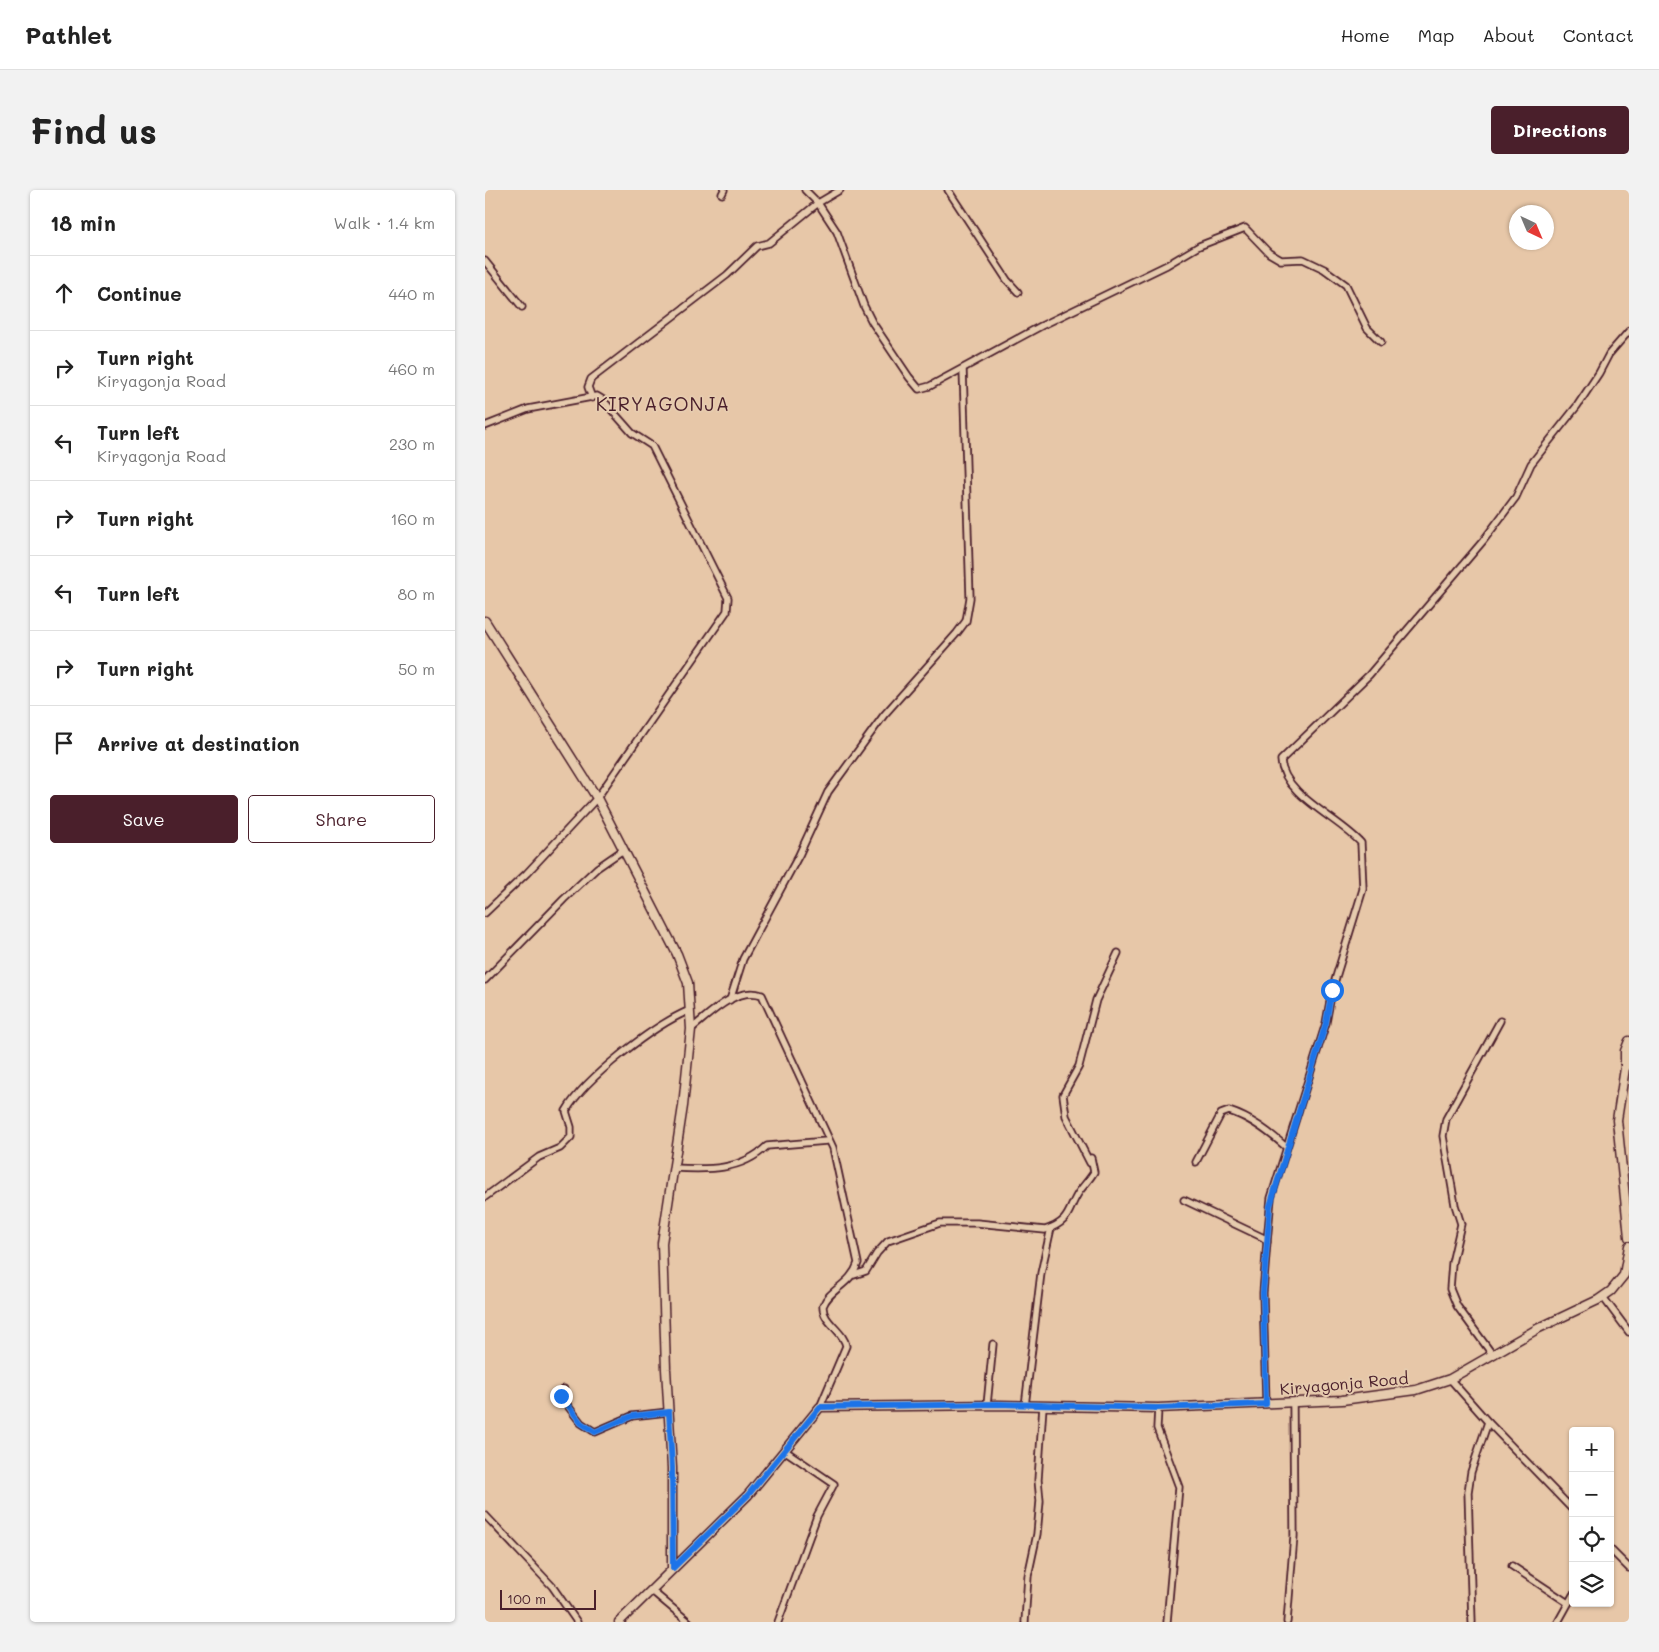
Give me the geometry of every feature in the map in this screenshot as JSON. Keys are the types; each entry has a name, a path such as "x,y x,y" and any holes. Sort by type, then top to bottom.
{"street":[{"path":"805,190 818,203 837,232 864,306 872,322 915,385 923,389 1041,326 1167,265 1199,246 1245,228 1269,253 1281,260 1303,259 1324,269 1346,285 1367,328 1381,342"},
{"path":"592,398 588,388 591,379 727,275 757,246 772,241 818,203 839,190"},
{"path":"948,190 1007,280 1018,292"},
{"path":"485,261 522,307"},
{"path":"1266,1404 1263,1293 1270,1206 1286,1148 1326,1023 1332,990 1363,889 1361,843 1291,786 1283,771 1281,760 1369,675 1483,541 1516,497 1531,464 1577,406 1599,374 1609,354 1629,331"},
{"path":"729,1000 743,959 799,855 828,792 884,716 932,663 965,621 970,598 963,369"},
{"path":"485,426 528,409 597,396 602,399 632,433 652,446 729,604 727,611 597,798 527,873 485,913"},
{"path":"485,621 597,798 677,954 688,984 691,1029 683,1106 662,1243 672,1468 673,1568"},
{"path":"485,980 564,899 597,868 623,850"},
{"path":"1094,1172 1081,1142 1066,1116 1063,1095 1079,1066 1096,1000 1118,953"},
{"path":"691,1029 729,1000 749,993 755,993 762,995 766,1001 827,1141 833,1148 858,1263 854,1275"},
{"path":"485,1197 539,1157 560,1148 571,1137 571,1127 566,1112 573,1099 592,1078 670,1018 690,1010"},
{"path":"1492,1354 1457,1306 1450,1289 1452,1263 1461,1224 1455,1205 1443,1136 1446,1119 1500,1021"},
{"path":"1629,1042 1625,1051 1625,1068 1617,1120 1629,1237"},
{"path":"1195,1162 1221,1114 1229,1111 1241,1115 1265,1129 1286,1148"},
{"path":"673,1168 715,1170 747,1161 760,1154 767,1146 827,1141"},
{"path":"619,1622 748,1495 820,1407 846,1346 844,1340 827,1317 823,1306 827,1300 854,1275 866,1271 877,1253 888,1241 940,1223 977,1223 1015,1228 1051,1228 1067,1217 1078,1193 1094,1172 1091,1158"},
{"path":"1184,1200 1243,1227 1264,1238 1267,1242"},
{"path":"1025,1406 1041,1273 1051,1228"},
{"name":"Kiryagonja Road","path":"820,1407 987,1405 1158,1408 1342,1400 1395,1393 1439,1384 1450,1379 1492,1354 1603,1297 1611,1291 1624,1275 1629,1246"},
{"path":"1603,1297 1629,1332"},
{"path":"987,1405 993,1344"},
{"path":"1450,1379 1488,1422 1569,1506"},
{"path":"563,1389 561,1396 581,1423 595,1432 632,1416 669,1412"},
{"path":"1287,1622 1294,1536 1293,1402"},
{"path":"1025,1622 1029,1570 1037,1534 1040,1501 1038,1480 1043,1406"},
{"path":"1158,1408 1157,1428 1179,1487 1167,1622"},
{"path":"1472,1622 1468,1492 1471,1472 1488,1422"},
{"path":"778,1622 817,1516 834,1484 784,1450"},
{"path":"485,1515 552,1586 577,1622"},
{"path":"1614,1553 1629,1568"},
{"path":"1512,1566 1568,1603 1558,1622"},
{"path":"651,1591 689,1622"}],"district":[{"name":"KIRYAGONJA","path":"663,403"}],"route":[{"path":"561,1396 581,1423 595,1432 632,1416 669,1412 672,1468 673,1568 748,1495 789,1442 820,1407 835,1405 998,1404 1158,1408 1266,1404 1263,1293 1271,1198 1274,1196 1286,1148 1326,1023 1332,990"}]}
